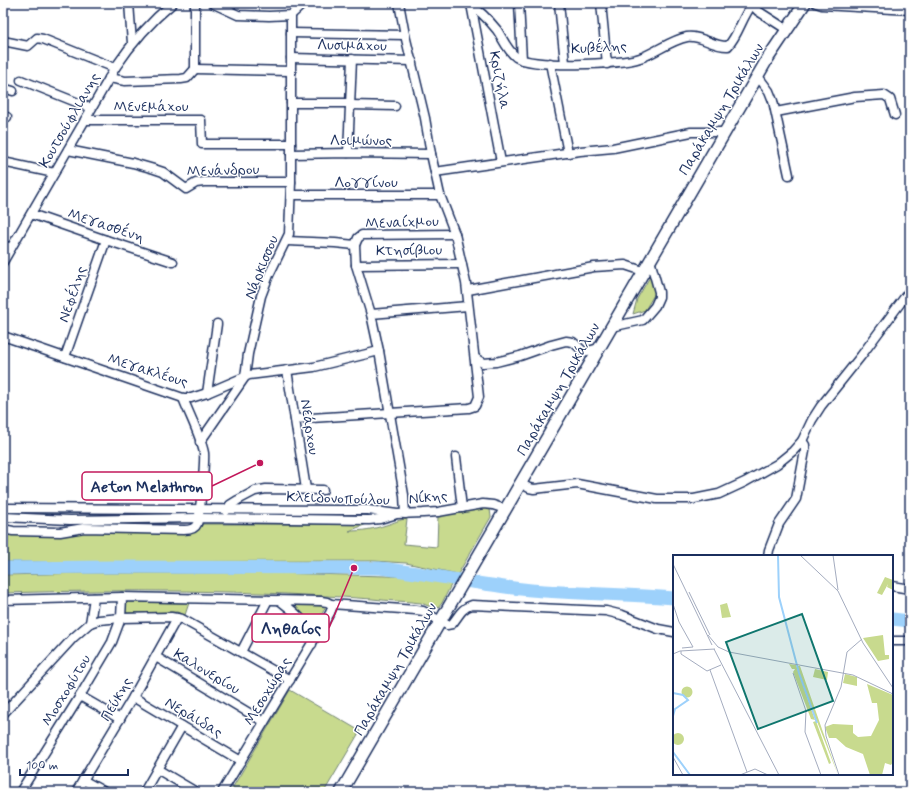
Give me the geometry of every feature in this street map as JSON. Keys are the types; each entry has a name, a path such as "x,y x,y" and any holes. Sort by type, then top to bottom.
{"main road":[{"name":"Παράκαμψη Τρικάλων","path":"341,792 757,75 786,29 805,3"}],"street":[{"path":"129,3 132,44"},
{"name":"Κουτσούφλιανης","path":"3,262 7,247 31,214 115,68 132,44 156,18 173,3"},
{"path":"109,78 125,81 188,78 195,69 195,3"},
{"path":"214,3 242,16 291,15 304,3"},
{"path":"295,419 469,408 475,406 479,397 468,306 468,290 455,234 440,195 425,118 405,35 399,3"},
{"path":"519,3 522,60"},
{"path":"559,3 564,63"},
{"path":"601,3 608,64"},
{"path":"816,3 822,5 894,6 910,10"},
{"path":"470,4 493,25 510,51 522,60"},
{"name":"Κριζήλα","path":"470,4 501,162"},
{"path":"751,4 786,29"},
{"name":"Κυβέλης","path":"522,60 608,64 639,58 682,38 690,37 728,46 751,4"},
{"name":"Νάρκισσου","path":"200,442 245,377 248,354 261,296 269,275 287,241 290,229 291,15"},
{"path":"291,32 405,35"},
{"path":"3,41 28,46 37,38 42,39 115,68"},
{"name":"Λυσιμάχου","path":"291,58 412,61"},
{"path":"348,153 352,59"},
{"path":"550,62 568,153"},
{"path":"195,69 291,70"},
{"path":"757,75 769,91 776,112 789,175"},
{"path":"21,80 91,108"},
{"path":"3,88 14,91"},
{"path":"776,112 845,98 884,95 889,97 895,115"},
{"path":"291,103 395,106"},
{"name":"Μενεμάχου","path":"85,120 201,120 202,144 291,144"},
{"path":"435,172 621,147 650,139 691,132 724,132"},
{"name":"Μενάνδρου","path":"68,150 133,163 164,172 186,188 196,183 204,182 291,182"},
{"name":"Λοιμώνος","path":"291,154 431,154"},
{"path":"3,162 54,173"},
{"name":"Λογγίνου","path":"291,195 440,195"},
{"name":"Μεγασθένη","path":"31,214 173,262"},
{"name":"Μεναίχμου","path":"355,245 358,238 362,235 455,234"},
{"name":"Νεφέλης","path":"65,358 106,240"},
{"path":"287,241 355,245 356,265 371,314 390,412 404,495 401,514"},
{"path":"611,327 643,320 655,306 659,294 650,260"},
{"name":"Κτησίβιου","path":"356,265 462,264"},
{"path":"468,290 594,267 625,265 643,271"},
{"path":"520,483 534,489 577,484 657,500 683,500 708,497 728,490 777,464 793,451 802,441 812,420 821,406 861,356 910,290"},
{"path":"371,314 468,306"},
{"path":"207,393 217,324"},
{"name":"Μεγακλέους","path":"3,336 183,398 191,398 207,393 245,377 259,373 321,365 379,351"},
{"path":"475,358 484,363 496,362 566,341 573,342 584,352 599,348"},
{"name":"Νεάρχου","path":"287,370 306,489"},
{"path":"183,398 204,456 198,518"},
{"path":"768,555 779,524 796,499 805,451 805,445 802,441"},
{"name":"Νίκης","path":"456,457 462,508"},
{"path":"225,519 226,509 238,500 266,489 323,490"},
{"name":"Νίκης","path":"401,514 438,512 488,504 505,509"},
{"name":"Κλειδονοπούλου","path":"3,508 361,510 401,514"},
{"name":"Κλειδονοπούλου","path":"3,517 82,524 198,518 369,520 401,514"},
{"path":"3,529 13,531 60,532 82,524"},
{"path":"893,586 910,588"},
{"path":"3,600 122,597 324,601 331,604 408,608 423,611 442,618 447,625 450,625 466,607 472,605 483,605 606,612 622,615 658,629 673,632"},
{"name":"Μοσχοφύτου","path":"20,792 112,642 121,618 122,597"},
{"path":"90,623 94,598"},
{"path":"241,652 268,600"},
{"path":"279,600 301,619 312,635 312,644"},
{"name":"Μεσοχώρας","path":"222,792 330,613 332,608 331,604"},
{"path":"3,714 73,638 90,623 99,620 121,618 178,618 189,622 290,680"},
{"name":"Πεύκης","path":"76,792 178,618"},
{"path":"893,641 910,641"},
{"name":"Καλονερίου","path":"156,657 264,722"},
{"path":"80,696 120,719"},
{"name":"Νεράιδας","path":"133,697 241,761"},
{"path":"144,792 182,726"},
{"path":"157,770 196,792"},
{"path":"83,780 105,792"}],"green space":[{"path":"651,275 655,293 645,310 633,314 637,299"},
{"path":"480,508 490,509 491,517 458,574 406,563 374,561 3,562 3,531 196,532 203,524 367,524 349,531 354,531 372,529 407,519 404,544 437,547 438,516"},
{"path":"88,573 272,573 386,576 419,577 452,583 438,608 421,603 409,602 326,596 234,592 95,591 3,593 3,575"},
{"path":"126,602 189,603 185,615 177,612 125,613"},
{"path":"295,605 325,606 326,607 313,628"},
{"path":"290,690 360,731 324,792 230,792"}],"waterway":[{"path":"3,568 380,568 531,590 673,598"},
{"path":"893,619 910,621"}],"place":[{"name":"Aeton Melathron","path":"260,463"},
{"name":"Ληθαίος","path":"354,568"}]}
